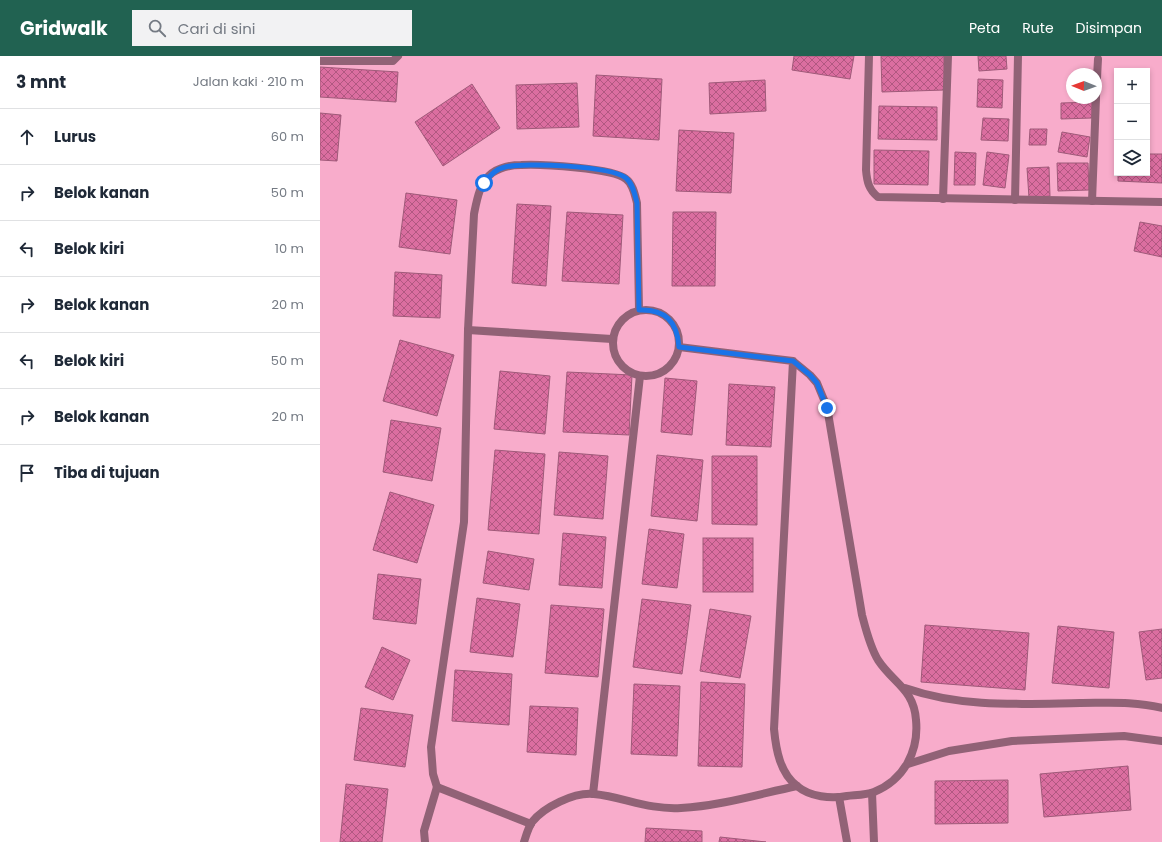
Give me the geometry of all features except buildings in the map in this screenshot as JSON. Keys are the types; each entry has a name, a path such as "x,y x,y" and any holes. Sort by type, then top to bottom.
{"street":[{"path":"320,61 383,62 393,60 398,56"},
{"path":"869,56 866,170 868,183 872,193 878,197 1162,202"},
{"path":"943,199 948,56"},
{"path":"1015,200 1018,56"},
{"path":"1098,60 1098,68"},
{"path":"1092,201 1096,104"},
{"path":"425,842 424,831 437,787 433,774 431,747 464,522 468,330 474,214 477,196 484,183 492,173 503,167 522,164 601,170 614,173 627,179 634,192 637,203 639,310"},
{"path":"652,309 664,314 673,323 678,334 679,347 675,360 666,370 653,376 640,376 628,371 618,363 613,351 612,338 617,325 626,315 639,310 652,309"},
{"path":"468,330 612,338"},
{"path":"679,347 793,361 817,383 827,408 862,614 870,641 878,659 887,672 905,688 912,702 916,719 915,749 908,764 897,777 884,787 872,793 839,798 808,792 797,786 787,775 780,762 775,746 774,729 793,361"},
{"path":"593,794 640,376"},
{"path":"905,688 944,700 979,704 1129,702 1162,708"},
{"path":"908,764 949,752 1012,741 1124,736 1162,741"},
{"path":"524,842 531,824 543,811 559,802 593,794 644,806 680,808 700,806 797,786"},
{"path":"437,787 531,824"},
{"path":"872,793 874,842"},
{"path":"839,798 847,842"}],"route":[{"path":"484,183 492,173 503,167 522,164 601,170 621,175 631,184 637,203 639,310 652,309 664,314 673,323 678,334 679,347 793,361 817,383 827,408"}]}
